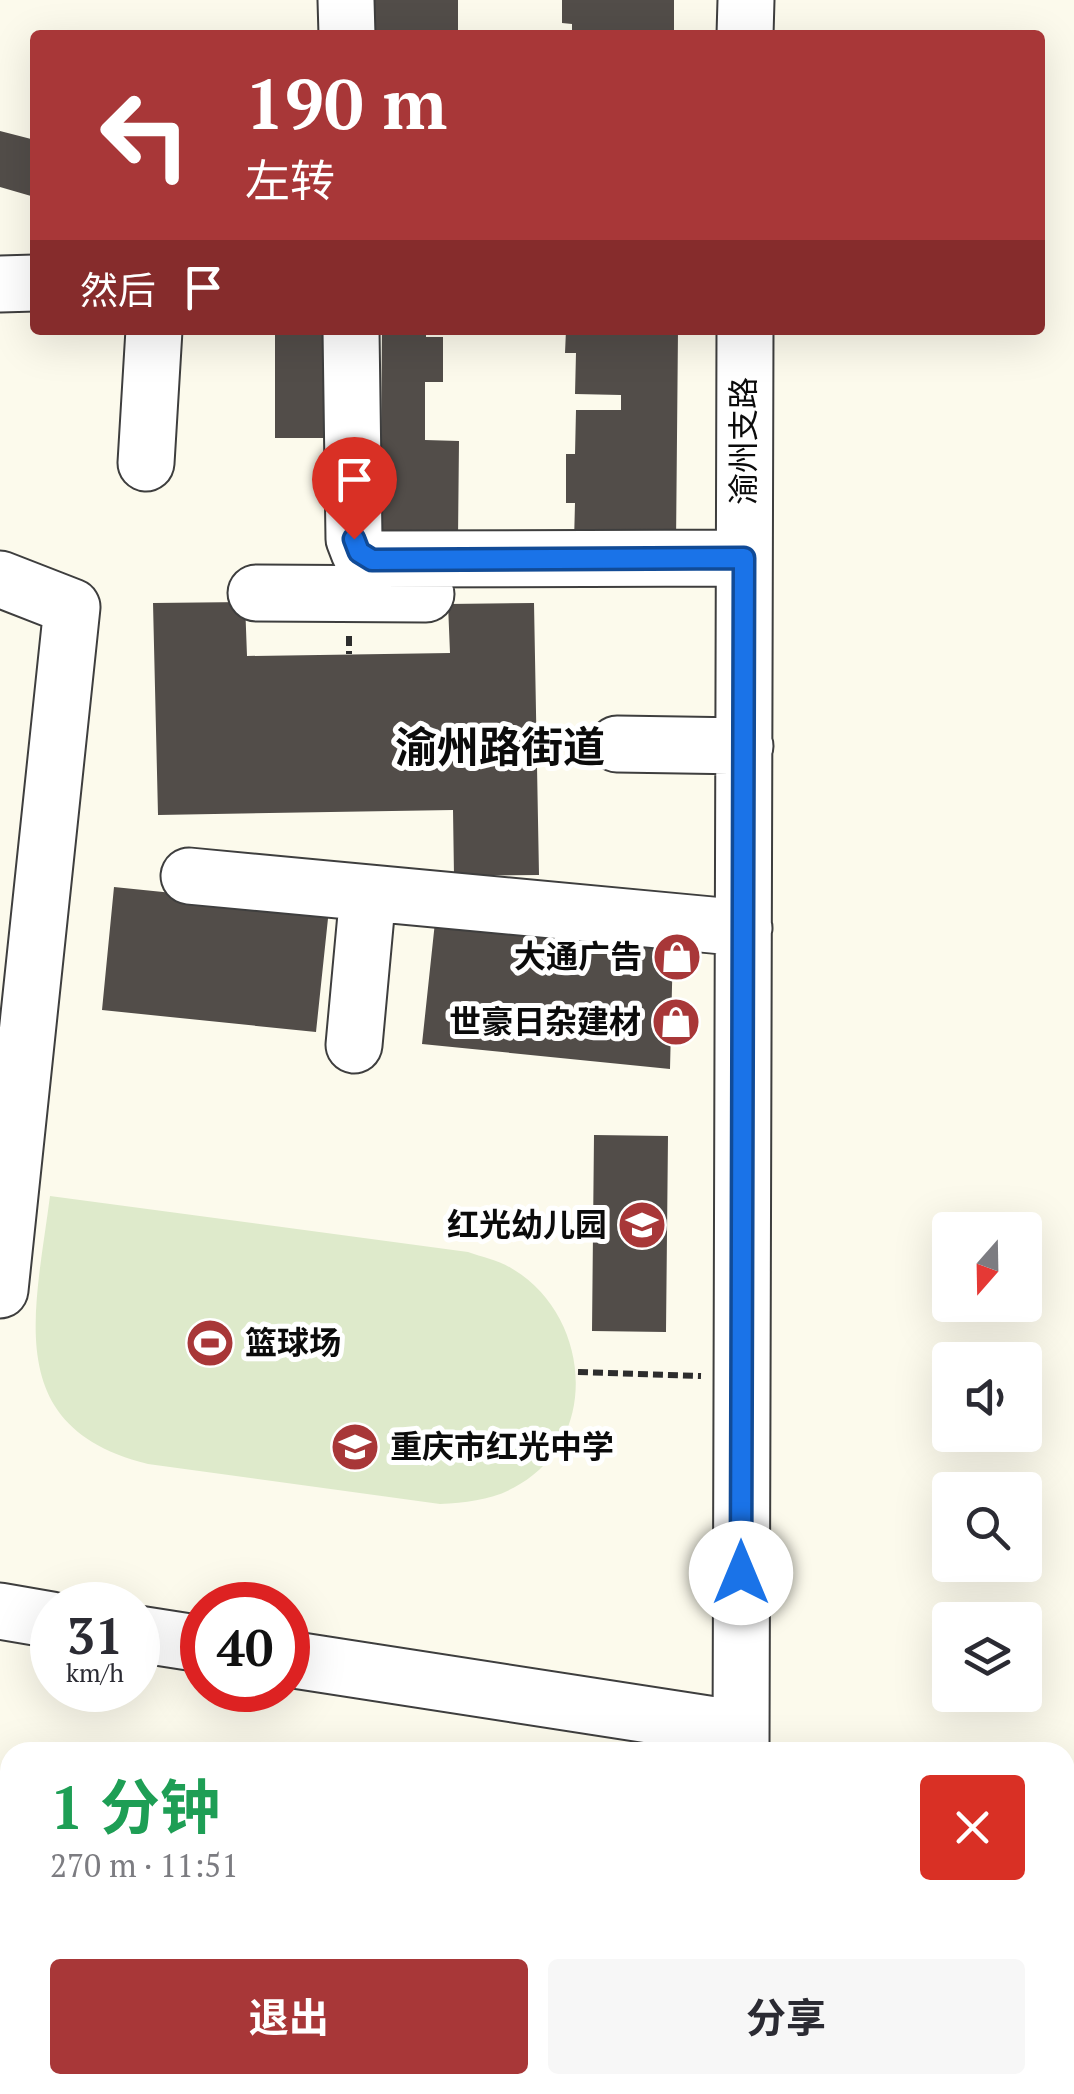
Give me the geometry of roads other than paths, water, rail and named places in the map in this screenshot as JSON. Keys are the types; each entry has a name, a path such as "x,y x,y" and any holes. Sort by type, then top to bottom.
{"street":[{"path":"346,0 347,30"},
{"path":"746,0 746,30"},
{"path":"0,284 30,283"},
{"path":"146,463 154,335"},
{"path":"351,335 354,539 359,552 372,560 744,576"},
{"name":"渝州支路","path":"740,1741 745,335"},
{"path":"256,594 744,576"},
{"path":"0,579 72,607 22,852 0,1290"},
{"path":"616,744 745,746"},
{"path":"189,876 744,928"},
{"path":"354,1044 368,893"},
{"path":"0,1611 30,1616"},
{"path":"310,1662 740,1741"}],"place":[{"name":"大通广告","path":"677,957"},
{"name":"世豪日杂建材","path":"676,1022"},
{"name":"红光幼儿园","path":"642,1225"},
{"name":"篮球场","path":"210,1343"},
{"name":"重庆市红光中学","path":"355,1447"}],"district":[{"name":"渝州路街道","path":"500,747"}]}
